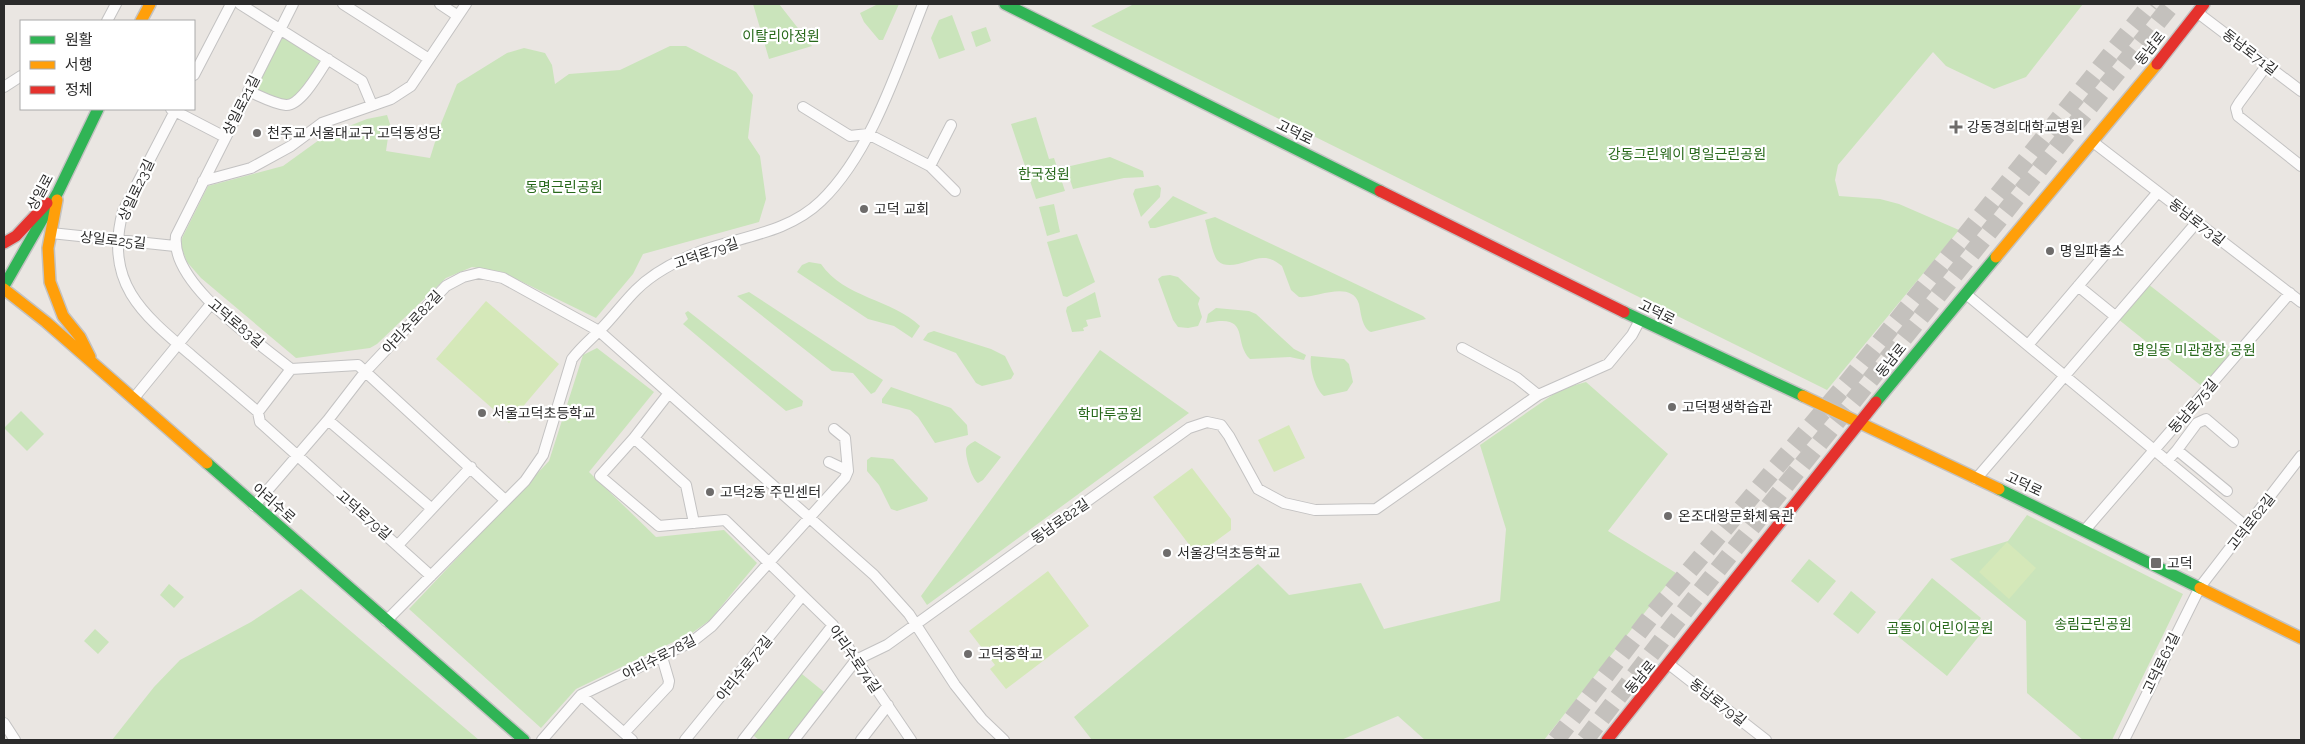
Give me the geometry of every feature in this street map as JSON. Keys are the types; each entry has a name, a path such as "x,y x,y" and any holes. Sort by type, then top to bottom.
{"main road":[{"path":"142,20 150,4"},
{"name":"고덕로","path":"1005,4 1640,320 2085,530 2301,638"},
{"name":"동남로","path":"1607,740 1670,665 1859,423 2093,142 2201,8"},
{"name":"상일로","path":"4,288 58,192 98,110"},
{"path":"58,192 48,262 55,297 63,316 80,337 94,366"},
{"path":"4,243 16,236 58,192"},
{"name":"아리수로","path":"4,288 134,398 254,506 524,740"}],"street":[{"path":"107,20 116,4"},
{"path":"195,73 231,4"},
{"path":"240,4 362,81 372,105"},
{"name":"상일로21길","path":"203,181 293,4"},
{"path":"343,4 429,59"},
{"path":"440,4 458,16"},
{"path":"175,246 176,236 203,181 250,168 291,146 322,123 390,99 410,86 466,4"},
{"name":"고덕로79길","path":"386,621 525,481 543,455 572,359 582,346 599,331 638,288 669,266 705,250 784,226 821,202 847,171 868,134 890,86 923,4"},
{"name":"동남로71길","path":"2201,8 2301,91"},
{"path":"248,92 284,105 293,104 300,99 328,59"},
{"path":"2268,65 2239,103 2238,116 2301,166"},
{"path":"4,87 20,77"},
{"path":"803,108 850,136 868,134 930,166 955,191"},
{"path":"174,110 226,137"},
{"name":"상일로23길","path":"174,110 123,211 116,240 123,279 134,300 141,310 178,344"},
{"path":"930,166 951,125"},
{"name":"동남로73길","path":"2093,142 2301,302"},
{"path":"2028,345 2158,192"},
{"path":"1976,478 2197,222"},
{"name":"상일로25길","path":"52,233 175,246"},
{"name":"고덕로83길","path":"175,246 180,265 211,304 291,369"},
{"name":"아리수로82길","path":"254,506 328,420 365,372 446,286 463,277 480,273 503,278 599,331"},
{"path":"2078,286 2115,316"},
{"name":"동남로75길","path":"2085,530 2290,293"},
{"path":"1966,294 2247,527"},
{"path":"134,398 211,304"},
{"path":"1462,348 1517,378 1538,395 1608,364 1632,335 1640,320"},
{"path":"599,331 874,575 895,597 915,624 955,685 982,719 1004,740"},
{"path":"178,344 258,412 260,422 296,456"},
{"path":"258,412 291,369 358,364 506,500"},
{"path":"669,393 634,438 600,476 659,526 725,520 769,564"},
{"name":"동남로82길","path":"856,660 887,645 1189,428 1207,422 1221,425 1258,489 1284,503 1315,510 1376,510 1538,395"},
{"path":"2167,461 2197,423 2206,419 2233,442"},
{"path":"328,420 431,508"},
{"path":"828,462 848,471 845,438 834,429"},
{"path":"634,438 686,485 694,523"},
{"path":"2176,450 2227,491"},
{"name":"고덕로79길","path":"296,456 431,576"},
{"name":"고덕로62길","path":"2200,587 2301,456"},
{"path":"398,545 471,467"},
{"name":"아리수로78길","path":"542,740 581,695 693,641 712,626 845,478 848,471"},
{"name":"아리수로74길","path":"769,564 833,625 911,740"},
{"name":"고덕로61길","path":"2124,740 2200,587"},
{"name":"아리수로72길","path":"685,740 802,596"},
{"path":"743,740 833,625"},
{"path":"581,695 628,737 668,686 669,681 662,657"},
{"path":"794,740 856,660"},
{"name":"동남로79길","path":"1670,665 1766,740"},
{"path":"861,740 888,705"},
{"path":"4,724 15,740"}],"green space":[{"name":"이탈리아정원","path":"753,4 779,4 812,46 769,59"},
{"path":"878,4 899,4 883,40 879,40 864,22 860,13"},
{"name":"강동그린웨이 명일근린공원","path":"1134,4 2083,4 2026,77 1994,89 1946,66 1933,52 1838,165 1835,180 1839,196 1880,199 1899,204 1959,230 1827,390 1091,26"},
{"path":"952,15 965,50 939,59 931,38 939,20"},
{"path":"986,27 991,41 976,47 971,32"},
{"path":"280,30 326,59 292,103 250,91"},
{"name":"동명근린공원","path":"670,46 686,46 736,72 753,95 748,138 760,156 766,199 759,222 643,254 633,274 596,318 502,272 472,267 446,278 377,344 370,348 296,358 201,278 187,262 180,244 208,186 283,166 326,135 367,119 387,115 390,124 386,151 430,158 440,126 457,84 507,53 524,48 545,53 552,65 555,84 569,74 620,70"},
{"name":"한국정원","path":"1036,117 1049,159 1054,158 1065,191 1036,199 1011,124"},
{"path":"1110,157 1143,171 1144,177 1124,178 1073,189 1066,167"},
{"path":"1158,185 1161,188 1160,197 1141,217 1133,194 1135,189"},
{"path":"1173,196 1208,213 1150,228 1148,222"},
{"path":"1054,204 1060,232 1047,236 1039,207"},
{"path":"1215,217 1426,319 1371,332 1364,324 1359,304 1355,297 1348,293 1341,291 1299,297 1291,290 1282,266 1269,259 1259,258 1235,265 1223,264 1216,258 1205,220"},
{"path":"1077,234 1095,282 1067,297 1063,296 1047,242"},
{"path":"809,262 821,264 842,284 909,317 920,326 912,338 894,326 868,319 797,272 802,265"},
{"path":"1162,276 1178,277 1200,298 1198,304 1202,317 1198,326 1178,327 1173,320 1158,279"},
{"name":"명일동 미관광장 공원","path":"2148,284 2235,352 2204,388 2118,319"},
{"path":"749,292 883,380 875,392 871,394 853,373 832,371 737,296"},
{"path":"1095,292 1101,317 1086,320 1088,326 1083,328 1084,331 1072,332 1066,311 1067,307"},
{"path":"486,301 559,364 509,423 436,359"},
{"path":"1216,308 1249,311 1256,314 1294,349 1306,355 1304,360 1290,357 1250,359 1245,352 1235,325 1230,322 1220,321 1206,323 1208,314"},
{"path":"688,311 803,401 802,406 786,411 683,324 688,319 685,313"},
{"path":"934,331 991,349 1005,356 1014,374 1011,379 982,386 976,383 956,353 923,340 928,333"},
{"path":"597,348 654,392 589,472 656,537 724,530 757,563 710,620 692,633 576,689 541,728 409,609 549,461 583,355"},
{"name":"학마루공원","path":"1100,350 1189,413 927,605 921,596"},
{"path":"1311,356 1344,359 1349,364 1353,382 1347,391 1324,396 1313,378"},
{"path":"1586,382 1668,454 1608,531 1676,573 1544,740 1425,740 1398,716 1341,740 1092,740 1074,717 1258,564 1289,595 1361,583 1384,629 1500,601 1506,529 1480,445 1561,389"},
{"path":"891,387 951,408 967,425 968,435 935,443 918,417 910,410 882,403 882,399"},
{"path":"21,411 44,434 27,451 4,428"},
{"path":"1289,425 1305,458 1274,472 1258,440"},
{"path":"975,441 1001,457 983,480 978,483 971,473 966,452 967,446"},
{"path":"871,457 893,459 928,498 927,501 897,511 891,509 879,485 867,471 867,460"},
{"path":"1192,468 1231,519 1231,530 1197,555 1153,497"},
{"name":"송림근린공원","path":"2027,515 2183,594 2112,740 2083,740 2027,693 2026,621 1950,559 2008,541"},
{"path":"2007,542 2036,568 2009,599 1979,572"},
{"path":"1809,559 1836,581 1818,603 1791,581"},
{"path":"1048,571 1089,626 1006,689 990,669 995,665 969,631"},
{"name":"곰돌이 어린이공원","path":"1932,578 1981,618 1976,625 1983,631 1947,676 1890,630"},
{"path":"169,584 184,597 174,608 160,595"},
{"path":"301,589 479,740 112,740 154,687 180,660 251,622"},
{"path":"1851,591 1876,612 1858,634 1833,614"},
{"path":"95,629 109,642 98,654 84,641"},
{"path":"797,670 829,696 794,740 759,740 749,732"}],"tunnel":[{"path":"1556,740 1652,615 1846,384 2151,4"},
{"path":"1585,740 1675,623 2172,4"}],"traffic: fast":[{"path":"1005,4 1380,191"},
{"path":"4,286 58,192 98,110"},
{"path":"1876,402 1996,257"},
{"path":"1624,312 1803,396"},
{"path":"207,463 524,740"},
{"path":"1999,489 2200,588"}],"traffic: slow":[{"path":"142,20 150,4"},
{"path":"1996,257 2157,64"},
{"path":"57,200 48,248 50,282 63,316 80,337 90,357"},
{"path":"4,289 46,322 207,463"},
{"path":"1803,396 1999,489"},
{"path":"2200,588 2301,638"}],"traffic: jam":[{"path":"2157,64 2204,4"},
{"path":"1380,191 1624,312"},
{"path":"4,243 16,236 47,203"},
{"path":"1607,740 1876,402"}],"place":[{"name":"강동경희대학교병원","path":"1956,127"},
{"name":"천주교 서울대교구 고덕동성당","path":"257,133"},
{"name":"고덕 교회","path":"864,209"},
{"name":"명일파출소","path":"2050,251"},
{"name":"고덕평생학습관","path":"1672,407"},
{"name":"서울고덕초등학교","path":"482,413"},
{"name":"고덕2동 주민센터","path":"710,492"},
{"name":"온조대왕문화체육관","path":"1668,516"},
{"name":"서울강덕초등학교","path":"1167,553"},
{"name":"고덕","path":"2156,563"},
{"name":"고덕중학교","path":"968,654"}]}
